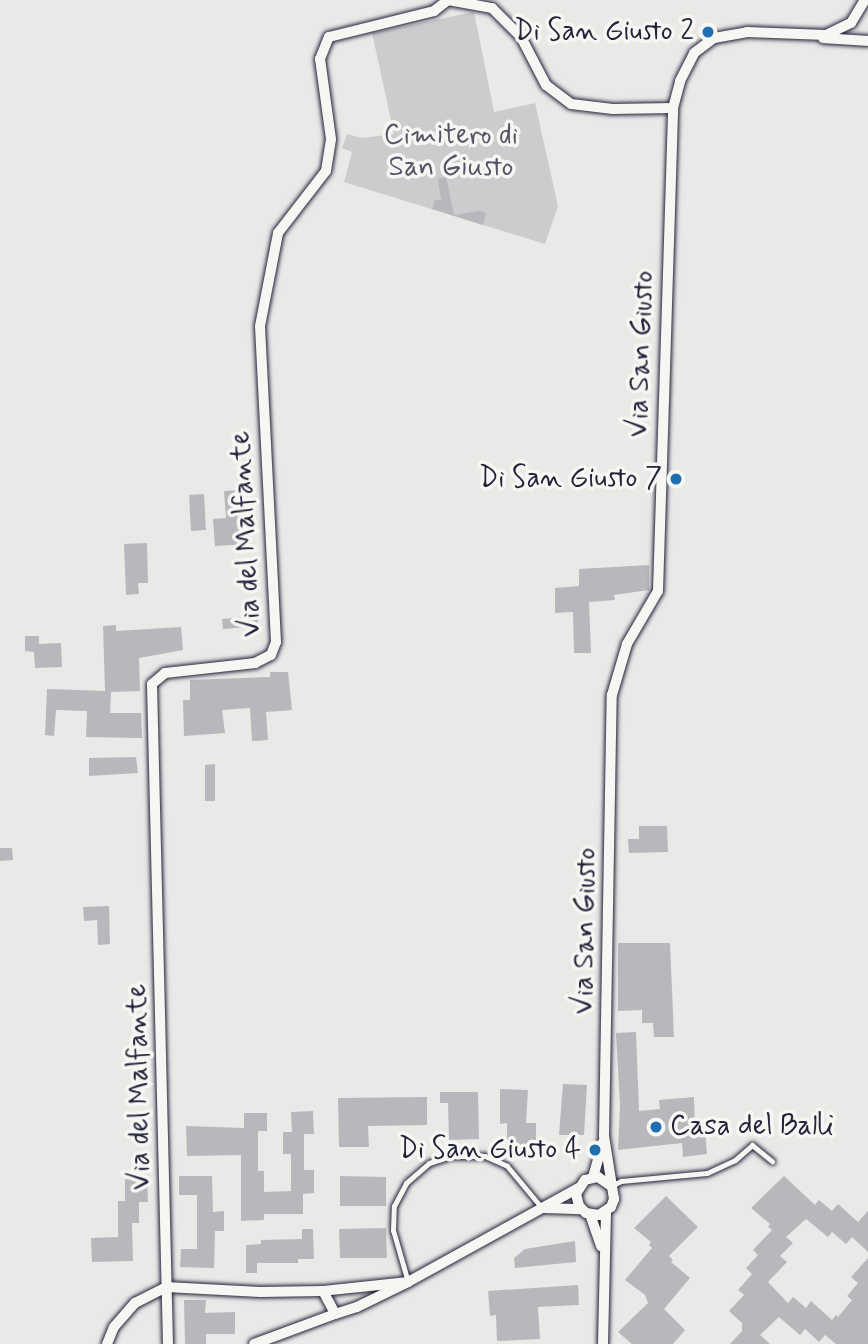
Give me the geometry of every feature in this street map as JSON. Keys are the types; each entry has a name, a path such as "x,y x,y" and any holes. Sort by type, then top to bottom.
{"street":[{"path":"448,0 492,8 521,37 546,85 571,104 613,109 673,108"},
{"name":"Via del Malfante","path":"166,1287 152,684 165,673 255,663 271,655 276,642 260,326 278,233 326,171 331,139 320,60 329,37 434,11 448,0"},
{"path":"865,0 851,23 868,39"},
{"name":"Via San Giusto","path":"611,1186 604,1136 612,695 627,644 658,591 673,108 680,81 694,53 714,38 747,32 826,35 851,23"},
{"path":"796,35 868,39"},
{"name":"Via San Giusto","path":"593,1177 604,1136"},
{"path":"254,1344 335,1314 408,1282 578,1188 585,1180 593,1177 604,1179 611,1186 614,1199 607,1212 603,1252 603,1344"},
{"path":"578,1188 576,1199 585,1212 603,1252"},
{"path":"542,1208 607,1212"},
{"path":"107,1344 114,1327 135,1303 166,1287 260,1292 323,1291 408,1282"},
{"path":"166,1287 168,1344"},
{"path":"323,1291 335,1314"}],"lane":[{"path":"611,1186 621,1181 707,1173 735,1160 752,1145 772,1161"},
{"path":"408,1282 393,1230 394,1206 406,1183 429,1163 451,1156 485,1156 507,1166 542,1208"}],"green space":[{"name":"Cimitero di San Giusto","path":"474,12 494,112 535,103 558,206 545,244 344,182 352,152 342,148 347,134 362,138 394,134 372,33"}],"building":[{"path":"446,177 454,215 480,211 486,213 483,225 432,209 435,200 441,200 438,178"},
{"path":"244,490 251,544 215,546 213,519 226,518 224,491"},
{"path":"204,494 206,530 191,531 189,495"},
{"path":"147,543 148,583 138,583 139,594 126,595 124,544"},
{"path":"649,565 649,590 614,595 615,600 589,602 591,653 574,653 573,612 555,613 555,588 579,586 579,569"},
{"path":"258,616 258,626 223,629 222,619"},
{"path":"116,625 116,631 181,627 183,650 139,658 140,691 111,692 110,713 141,713 142,738 86,737 87,711 56,710 54,736 45,735 47,689 105,691 103,626"},
{"path":"25,636 39,636 39,644 61,643 62,667 35,668 34,652 25,651"},
{"path":"270,672 288,672 292,710 266,712 268,740 252,741 250,708 222,710 225,733 184,736 183,700 190,700 190,680 270,677"},
{"path":"136,757 138,773 89,776 89,758"},
{"path":"215,764 215,801 205,801 205,765"},
{"path":"639,826 667,826 668,852 629,853 628,839 639,839"},
{"path":"0,848 12,848 13,860 0,861"},
{"path":"109,906 110,944 98,945 97,920 84,921 83,907"},
{"path":"618,943 670,943 674,1037 654,1037 653,1023 642,1023 642,1010 618,1011"},
{"path":"636,1032 639,1111 660,1109 659,1100 694,1097 695,1131 705,1131 707,1154 683,1157 682,1143 618,1150 620,1105 616,1033"},
{"path":"563,1084 587,1085 584,1135 559,1135"},
{"path":"500,1089 528,1090 526,1123 536,1123 536,1157 507,1157 507,1123 500,1124"},
{"path":"440,1092 478,1092 479,1139 449,1140 448,1103 440,1103"},
{"path":"427,1097 427,1125 368,1126 369,1147 339,1147 338,1098"},
{"path":"313,1111 314,1134 304,1134 304,1170 314,1170 314,1193 303,1194 303,1214 264,1214 264,1220 241,1221 241,1155 187,1156 186,1126 244,1128 244,1113 267,1113 267,1131 258,1131 258,1171 264,1171 264,1192 291,1191 291,1154 283,1154 283,1132 292,1132 291,1112"},
{"path":"179,1176 212,1176 213,1212 224,1211 224,1231 215,1231 214,1268 180,1267 181,1249 197,1249 197,1195 179,1195"},
{"path":"340,1176 386,1177 386,1206 340,1206"},
{"path":"784,1176 815,1205 819,1200 832,1211 838,1204 858,1222 868,1211 868,1252 852,1237 846,1244 832,1232 828,1237 806,1219 786,1237 793,1243 780,1256 787,1262 768,1282 788,1303 793,1297 806,1308 811,1301 832,1320 836,1315 838,1317 852,1300 847,1296 858,1283 851,1277 868,1258 868,1344 836,1344 825,1335 819,1342 805,1329 800,1335 779,1317 760,1335 770,1344 730,1344 742,1331 742,1323 729,1311 744,1295 738,1290 752,1274 746,1268 758,1255 753,1250 772,1230 768,1227 770,1224 751,1208"},
{"path":"125,1179 147,1179 148,1202 139,1202 139,1223 132,1223 133,1261 92,1262 91,1238 118,1237 118,1201 125,1201"},
{"path":"666,1196 698,1227 669,1256 673,1260 671,1262 690,1278 664,1309 685,1330 673,1344 632,1344 618,1332 648,1303 645,1295 625,1280 652,1248 649,1245 651,1242 634,1228"},
{"path":"386,1228 387,1258 340,1258 339,1229"},
{"path":"302,1229 313,1229 314,1259 298,1259 298,1263 257,1263 257,1273 246,1273 246,1245 261,1244 261,1240 302,1239"},
{"path":"575,1241 576,1262 515,1268 514,1258 525,1249"},
{"path":"578,1285 579,1305 538,1307 540,1339 497,1341 496,1315 490,1316 488,1291"},
{"path":"184,1300 206,1300 205,1313 235,1312 235,1334 206,1334 206,1344 185,1344"}],"place":[{"name":"Di San Giusto 2","path":"708,32"},
{"name":"Di San Giusto 7","path":"676,479"},
{"name":"Casa del Balli","path":"656,1127"},
{"name":"Di San Giusto 4","path":"595,1150"}]}
